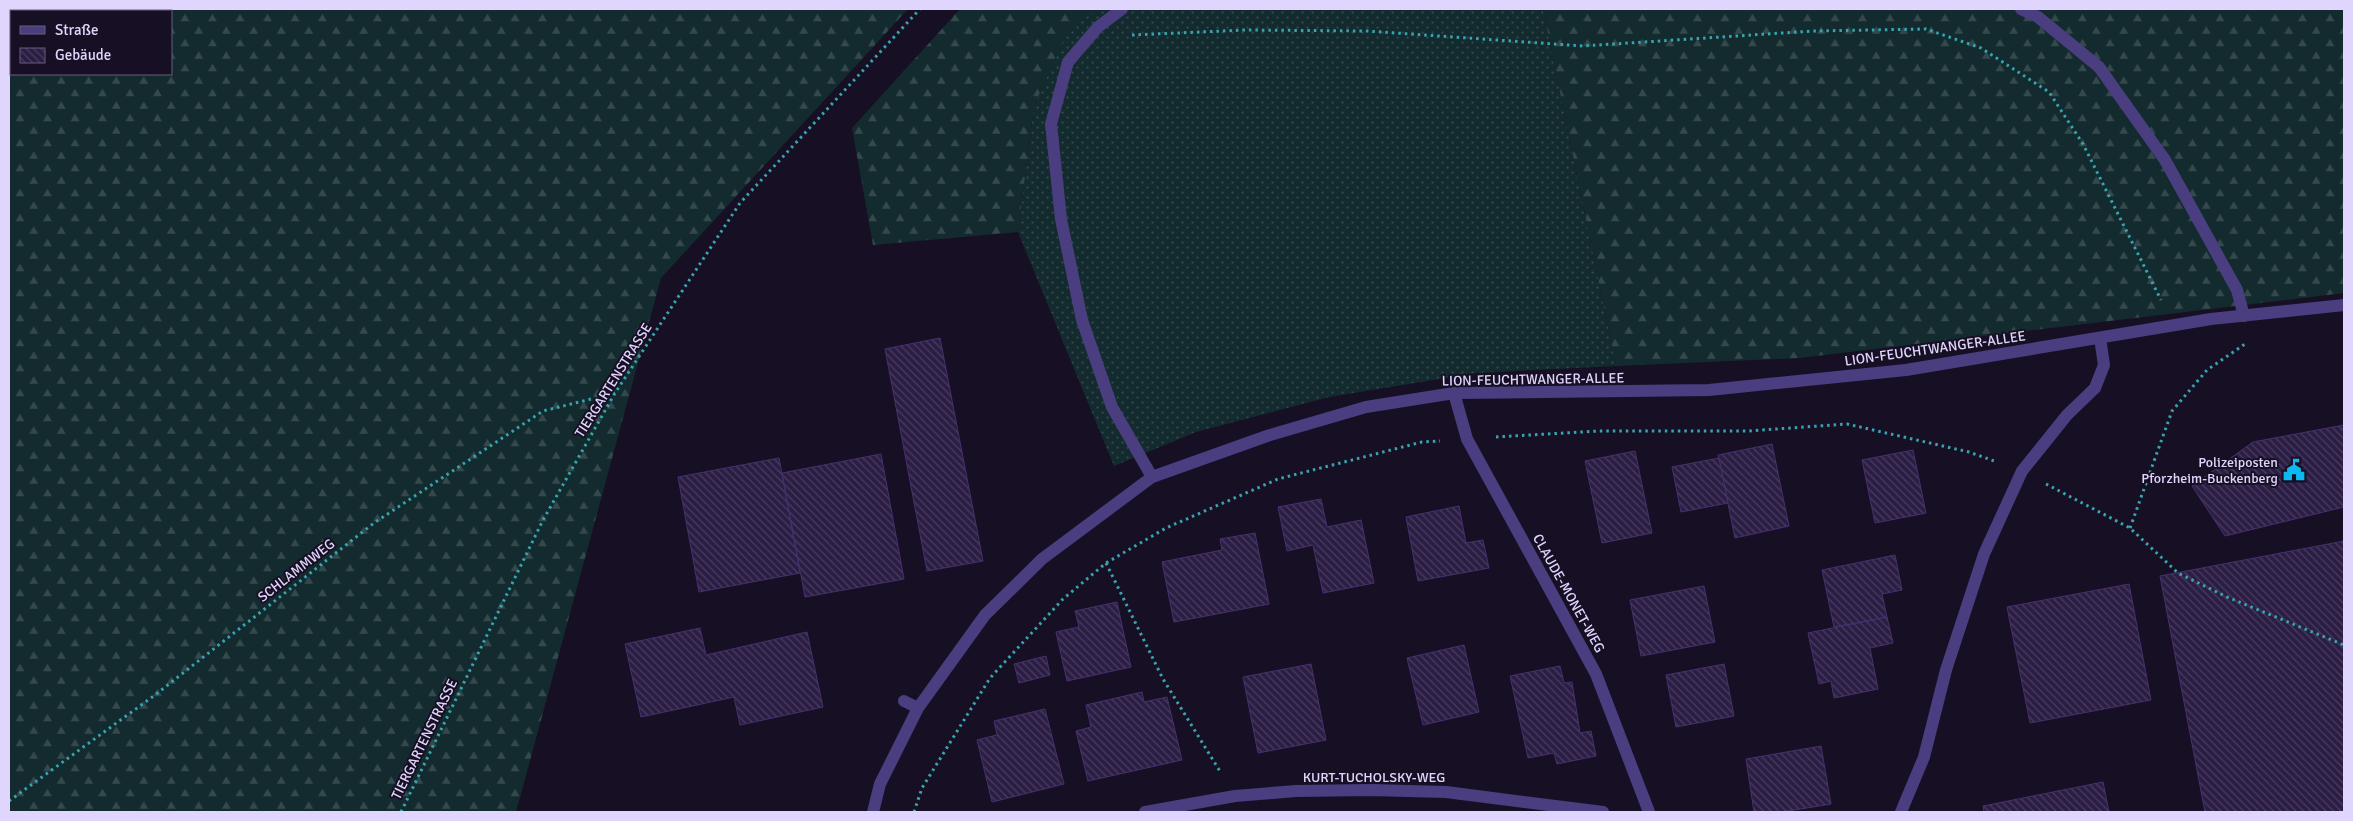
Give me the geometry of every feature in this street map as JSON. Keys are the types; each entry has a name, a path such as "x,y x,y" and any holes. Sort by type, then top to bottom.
{"street":[{"path":"1122,9 1098,28 1068,62 1051,124 1061,218 1082,320 1112,407 1152,476"},
{"path":"2021,9 2038,17 2099,67 2165,160 2237,290 2244,316"},
{"name":"LION-FEUCHTWANGER-ALLEE","path":"873,812 880,784 918,708 985,615 1042,559 1152,476 1267,436 1366,407 1454,393 1709,390 1906,370 2174,325 2344,305"},
{"path":"1901,812 1924,757 1946,670 1984,554 2022,471 2067,414 2095,388 2104,365 2100,338"},
{"name":"CLAUDE-MONET-WEG","path":"1454,393 1468,439 1596,674 1649,812"},
{"path":"904,701 918,708"},
{"name":"KURT-TUCHOLSKY-WEG","path":"1145,812 1235,796 1296,791 1446,792 1603,812"}],"path":[{"name":"TIERGARTENSTRASSE","path":"401,812 543,520 616,393 740,203 920,9"},
{"path":"1098,28 1135,35 1245,30 1367,31 1583,46 1813,31 1926,29 1981,48 2049,92 2083,144 2174,325"},
{"path":"2250,340 2207,370 2172,411 2130,528 2178,573 2226,597 2344,645"},
{"name":"SCHLAMMWEG","path":"9,801 155,695 374,523 543,411 616,393"},
{"path":"1106,563 1163,679 1235,796"}],"green space":[{"path":"9,9 908,9 661,278 516,812 9,812"},
{"path":"960,9 1099,9 1069,28 1034,106 1018,232 873,245 852,128"},
{"path":"1099,9 1543,9 1616,366 1476,373 1329,397 1196,432 1114,466 1018,232 1034,106 1069,27"},
{"path":"1543,9 2344,9 2344,293 1799,358 1616,366"}],"building":[{"path":"940,338 983,561 927,571 885,349"},
{"path":"2344,425 2344,507 2225,536 2192,486 2253,442"},
{"path":"1772,444 1789,526 1735,538 1718,455"},
{"path":"1913,450 1926,513 1875,523 1862,460"},
{"path":"1635,451 1652,533 1602,543 1585,461"},
{"path":"881,454 904,579 805,597 782,473"},
{"path":"779,458 800,573 699,592 678,477"},
{"path":"1719,458 1728,503 1681,512 1672,467"},
{"path":"1321,499 1327,527 1361,520 1374,583 1323,593 1313,545 1287,551 1278,507"},
{"path":"1459,506 1466,543 1483,540 1489,568 1418,581 1406,517"},
{"path":"1255,533 1269,604 1174,622 1162,562 1222,550 1220,539"},
{"path":"2344,541 2344,812 2205,812 2160,576"},
{"path":"1895,555 1902,590 1882,594 1887,617 1834,627 1822,570"},
{"path":"2129,584 2151,700 2030,723 2007,607"},
{"path":"1704,586 1715,642 1641,656 1630,600"},
{"path":"1117,602 1131,667 1067,681 1056,632 1079,627 1075,611"},
{"path":"1887,617 1893,643 1870,648 1878,689 1834,698 1831,681 1819,684 1808,633"},
{"path":"700,628 706,655 807,632 823,707 740,725 734,697 641,717 625,644"},
{"path":"1464,645 1479,712 1423,725 1407,658"},
{"path":"1046,656 1050,675 1019,683 1014,664"},
{"path":"1311,664 1326,740 1258,753 1243,677"},
{"path":"1724,664 1734,716 1676,727 1666,675"},
{"path":"1560,666 1564,683 1572,682 1580,733 1591,731 1596,756 1557,764 1554,753 1528,758 1510,676"},
{"path":"1142,692 1144,702 1167,697 1182,760 1088,781 1076,731 1091,727 1086,705"},
{"path":"1045,709 1064,784 992,802 977,740 997,735 994,721"},
{"path":"1821,746 1831,804 1782,812 1754,812 1746,759"},
{"path":"2103,782 2109,812 1984,812 1983,806"}],"place":[{"name":"Polizeiposten Pforzheim-Buckenberg","path":"2294,470"}]}
